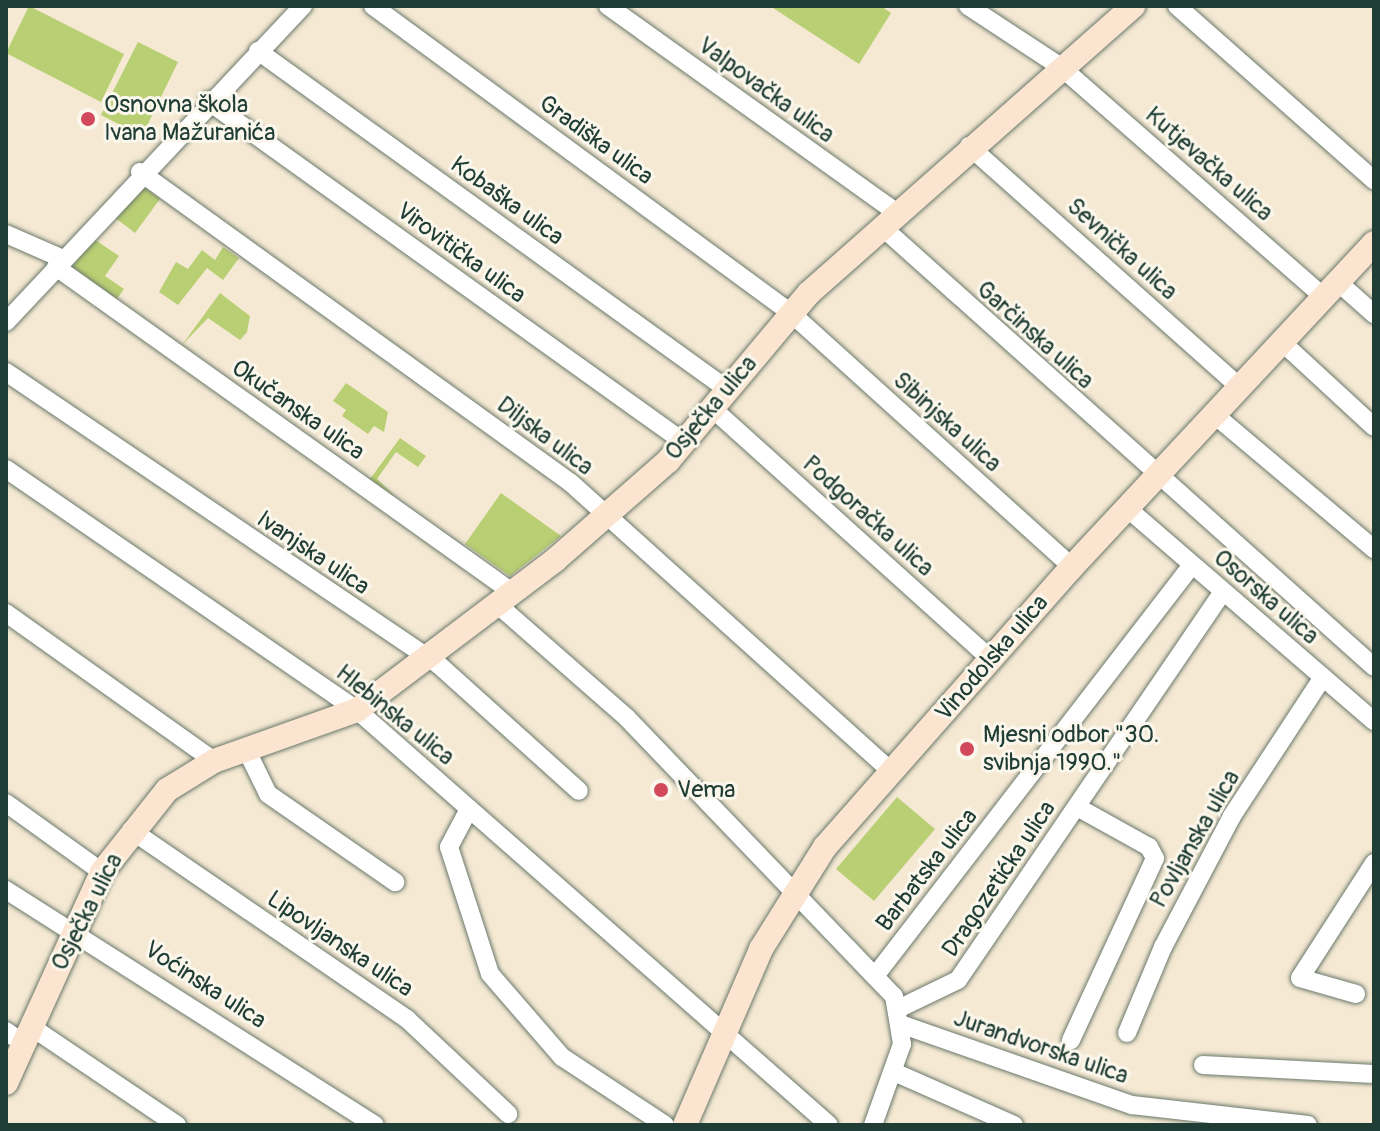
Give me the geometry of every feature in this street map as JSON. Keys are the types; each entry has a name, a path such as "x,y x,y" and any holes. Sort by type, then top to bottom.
{"street":[{"path":"6,322 140,172 303,6"},
{"name":"Gradiška ulica","path":"373,6 791,313"},
{"name":"Valpovačka ulica","path":"608,6 889,220"},
{"name":"Kutjevačka ulica","path":"968,6 1061,67 1332,290 1374,314"},
{"name":"Osječka ulica","path":"6,1083 21,1035 102,872 131,830 175,783 214,761 357,710 607,517 685,443 791,313 969,146 1133,6"},
{"path":"1177,6 1374,180"},
{"name":"Kobaška ulica","path":"258,51 720,400"},
{"name":"Virovitička ulica","path":"208,101 685,443"},
{"name":"Sevnička ulica","path":"969,146 1242,389"},
{"name":"Diljska ulica","path":"140,172 571,483 892,772"},
{"name":"Garčinska ulica","path":"889,220 1156,478 1374,667"},
{"name":"Okučanska ulica","path":"6,234 60,263 504,598 627,718 875,976 902,1017"},
{"name":"Vinodolska ulica","path":"685,1125 792,893 892,772 1072,567 1284,344 1374,243"},
{"name":"Sibinjska ulica","path":"791,313 1072,567"},
{"path":"1284,344 1374,427"},
{"name":"Ivanjska ulica","path":"6,372 426,658 579,791"},
{"name":"Podgoračka ulica","path":"720,400 991,659"},
{"path":"1216,416 1374,549"},
{"name":"Hlebinska ulica","path":"6,469 357,710 829,1125"},
{"name":"Osorska ulica","path":"1127,508 1374,721"},
{"name":"Barbatska ulica","path":"875,976 1192,565"},
{"name":"Dragozetićka ulica","path":"902,1017 956,983 1223,592"},
{"path":"6,613 214,761"},
{"name":"Povljanska ulica","path":"1127,1033 1163,947 1232,816 1323,677"},
{"path":"246,749 268,794 395,882"},
{"path":"6,803 102,872"},
{"path":"1071,1040 1155,858 1149,847 1077,807"},
{"path":"469,809 449,847 469,926 490,974 562,1057 665,1125"},
{"name":"Lipovljanska ulica","path":"131,830 407,1019 508,1114"},
{"path":"1356,994 1300,978 1374,863"},
{"name":"Voćinska ulica","path":"6,890 375,1125"},
{"path":"873,1125 894,1072 902,1017"},
{"name":"Jurandvorska ulica","path":"902,1017 1132,1105 1308,1125"},
{"path":"21,1035 177,1125"},
{"path":"1203,1065 1374,1074"},
{"path":"894,1072 1014,1125"}],"green space":[{"path":"29,6 124,54 101,102 6,53"},
{"path":"770,6 881,6 891,13 859,64"},
{"path":"138,42 178,62 142,136 101,115"},
{"path":"142,186 160,199 135,233 114,217"},
{"path":"94,239 119,256 105,276 124,289 117,299 72,267"},
{"path":"223,247 239,258 223,280 207,268 178,305 159,292 176,262 188,269 202,250 215,260"},
{"path":"220,293 250,316 247,332 240,340 208,318 182,345"},
{"path":"346,383 388,412 384,432 374,426 368,434 342,416 346,410 333,401"},
{"path":"400,438 426,456 418,467 396,452 377,479 395,496 370,479"},
{"path":"501,493 561,536 510,576 465,544"},
{"path":"897,797 935,829 874,901 836,869"}],"place":[{"name":"Osnovna škola Ivana Mažuranića","path":"88,119"},
{"name":"Mjesni odbor \"30. svibnja 1990.\"","path":"967,749"},
{"name":"Vema","path":"661,790"}]}
